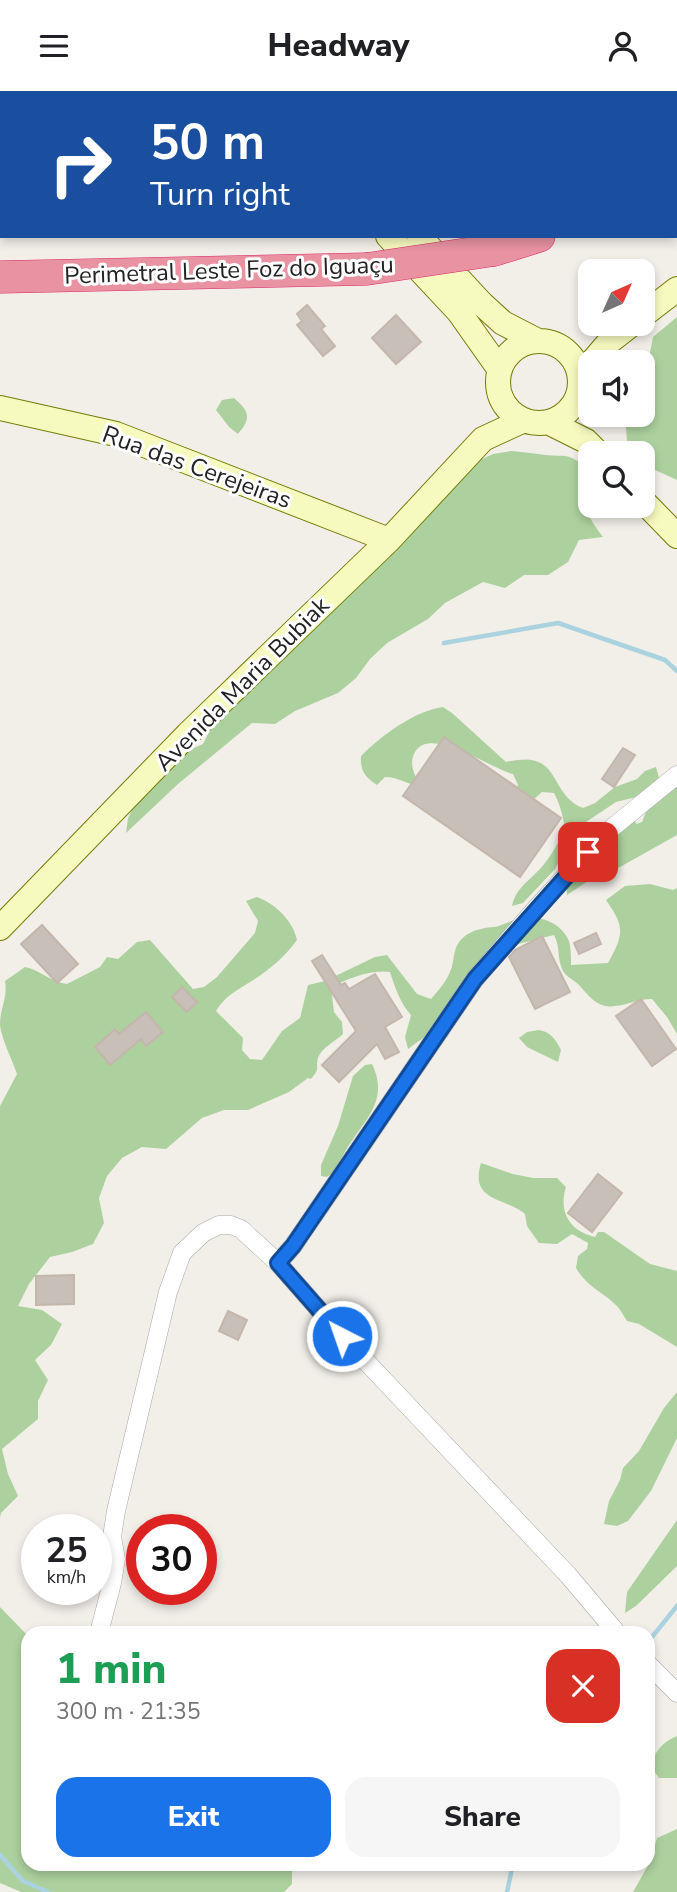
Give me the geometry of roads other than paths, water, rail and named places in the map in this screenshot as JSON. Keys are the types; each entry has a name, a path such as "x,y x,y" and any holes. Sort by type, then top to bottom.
{"highway":[{"name":"Perimetral Leste Foz do Iguaçu","path":"0,277 368,269 494,250 533,238"}],"street":[{"path":"356,91 367,91"},
{"path":"390,238 460,312 500,382 505,405 513,414 536,421 579,441"},
{"path":"421,238 482,305 503,323 548,343 578,367"},
{"path":"655,306 677,289"},
{"path":"604,350 616,336"},
{"path":"500,382 505,358 513,349 524,343 610,341"},
{"name":"Avenida Maria Bubiak","path":"0,928 188,734 389,540 483,439 500,382"},
{"path":"536,421 560,418 570,410 578,392"},
{"name":"Rua das Cerejeiras","path":"0,408 116,434 389,540"},
{"name":"Avenida Maria Bubiak","path":"483,439 536,421"},
{"path":"655,513 677,536"},
{"path":"278,1263 293,1246 475,979 602,836 677,775"},
{"path":"101,1626 116,1559 112,1537 117,1511 168,1291 182,1253 203,1233 219,1225 231,1225 241,1229 278,1263 342,1336 568,1575 611,1626"},
{"path":"655,1671 677,1693"}],"waterway":[{"path":"444,643 558,623 665,660 677,671"},
{"path":"655,1633 677,1606"},
{"path":"0,1855 23,1881 48,1892"},
{"path":"507,1892 512,1871"}]}
